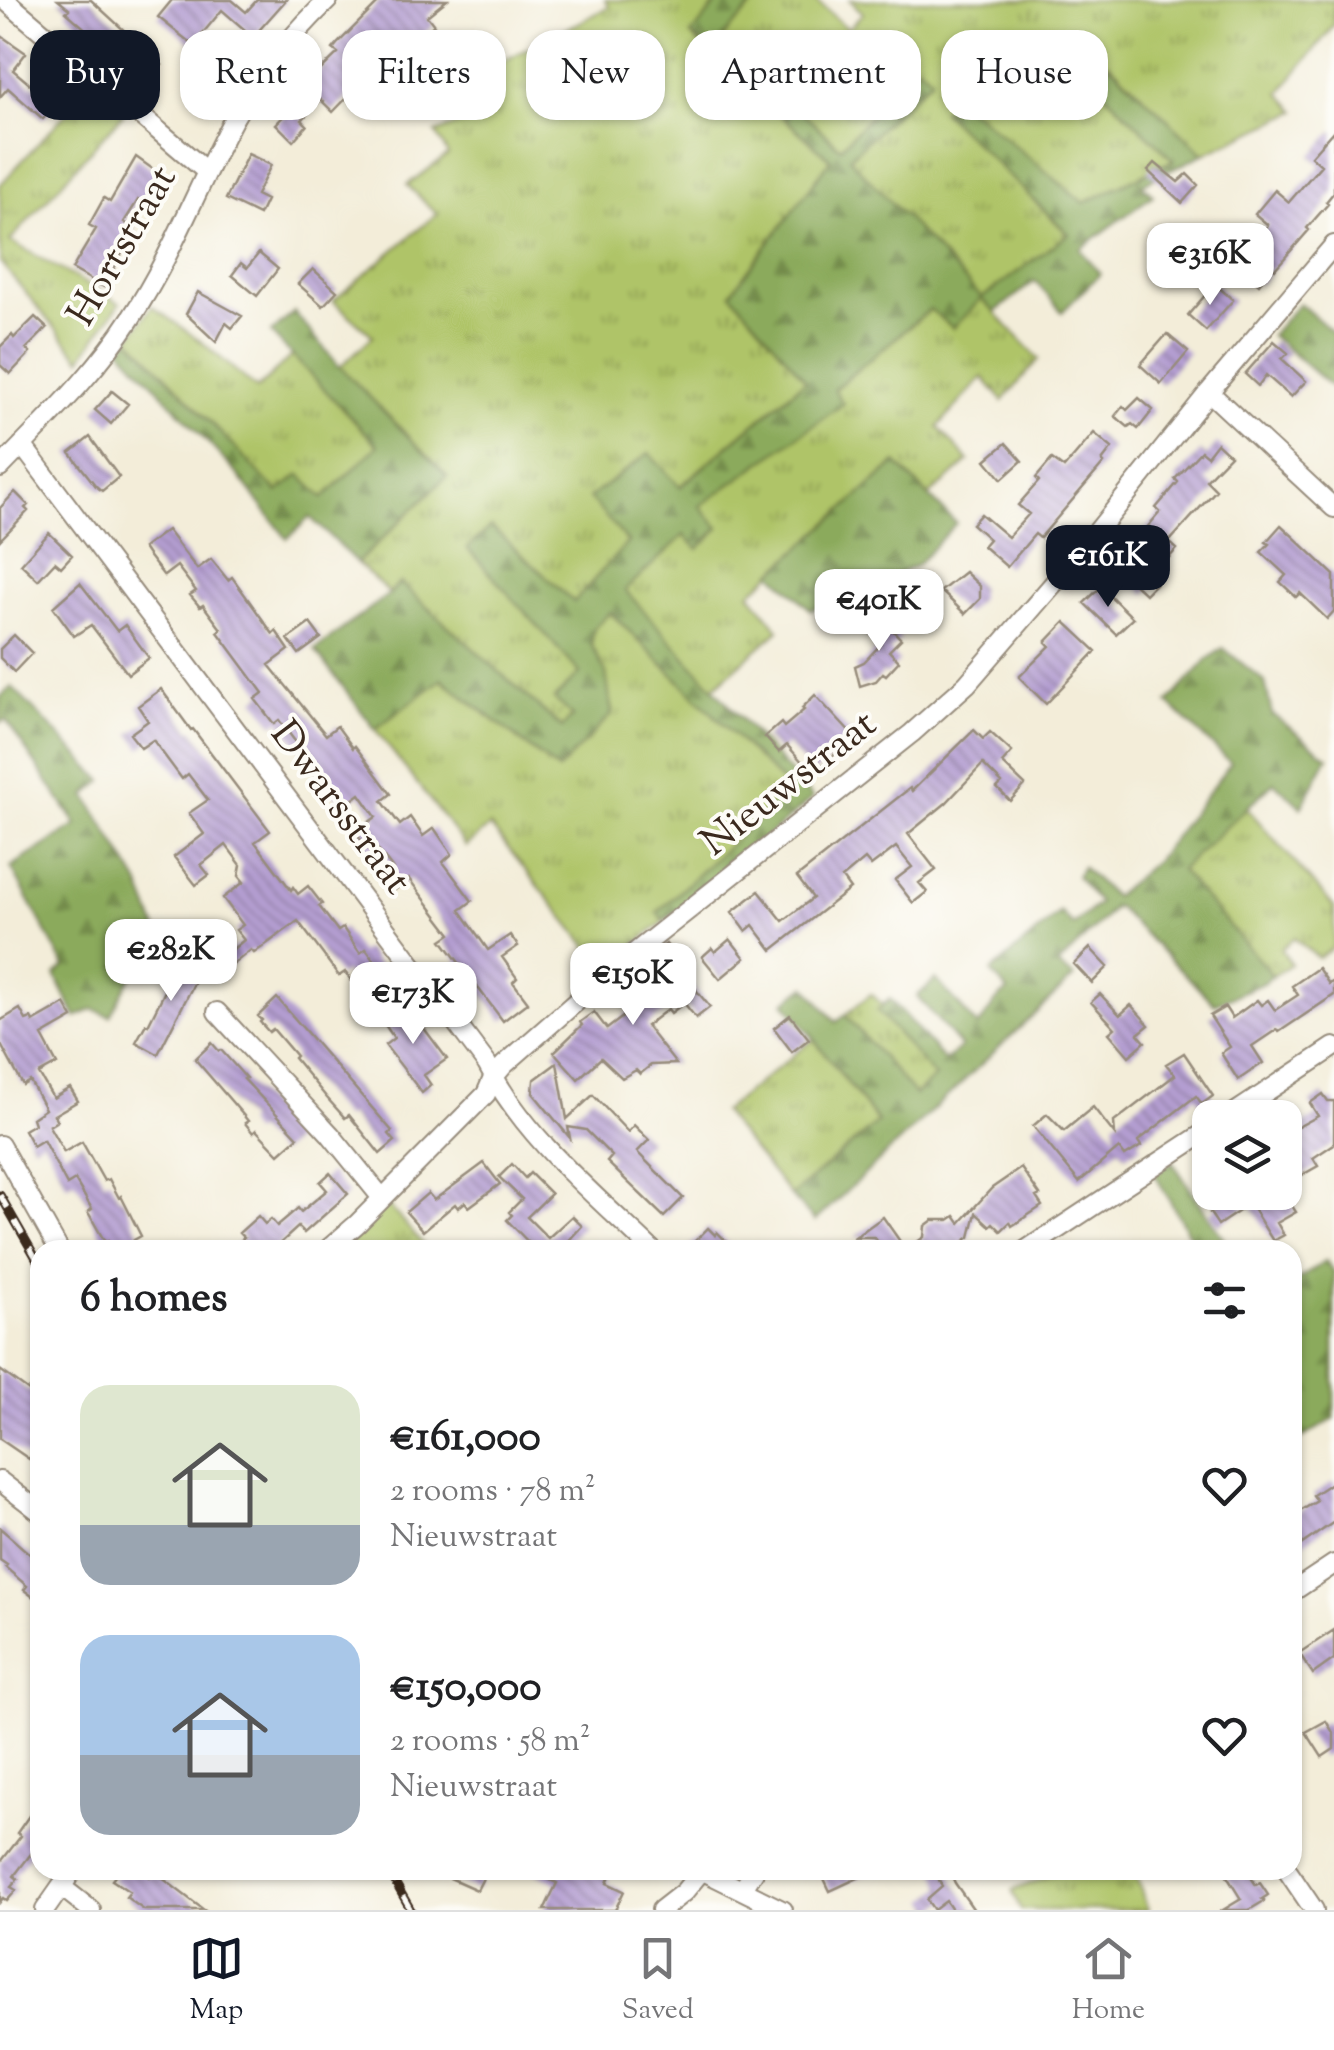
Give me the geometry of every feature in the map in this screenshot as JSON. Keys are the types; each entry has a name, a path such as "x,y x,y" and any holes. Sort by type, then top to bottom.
{"street":[{"path":"5,0 207,172"},
{"name":"Hortstraat","path":"0,468 82,384 131,320 235,117 288,44 328,0"},
{"name":"Nieuwstraat","path":"338,1240 486,1094 504,1065 609,973 912,733 966,684 1080,553 1334,245"},
{"path":"1209,392 1334,508"},
{"name":"Dwarsstraat","path":"22,445 486,1064 506,1097 554,1155 642,1240"},
{"path":"217,1012 330,1134 382,1198"},
{"path":"1254,1100 1334,1047"},
{"path":"1041,1240 1192,1141"},
{"path":"0,1146 53,1240"},
{"path":"0,1480 30,1504"},
{"path":"1302,1585 1334,1564"},
{"path":"45,1910 67,1880"},
{"path":"661,1910 694,1880"},
{"path":"723,1880 782,1910"},
{"path":"742,1889 748,1880"},
{"path":"1294,1880 1314,1910"},
{"path":"62,1888 91,1910"}],"green space":[{"path":"605,0 719,0 696,30 685,30 685,120 786,120 831,160 732,293 806,380 679,487 590,497 628,542 573,603 491,527 581,674 573,716 562,728 400,583 389,593 357,563 447,476 340,367 373,336 333,301 437,214 407,185 448,155 436,133 467,120 506,120 506,59 526,49 526,120 665,120 665,30 564,30 609,7"},
{"path":"720,0 758,0 730,30 695,30"},
{"path":"758,0 815,0 848,29 863,13 850,0 1334,0 1334,25 1280,93 1297,111 1204,154 1108,64 1108,30 941,30 941,120 952,120 1069,235 982,299 1039,359 1003,401 983,377 938,427 969,461 929,496 896,463 750,593 779,630 713,688 624,590 685,534 699,548 719,528 699,506 842,404 834,389 931,309 953,328 848,157 886,120 921,120 921,87 931,77 921,69 921,30 729,30"},
{"path":"1108,63 1204,154 1142,184 1153,195 1080,249 1100,274 1062,312 1035,281 995,312 981,299 953,328 930,309 834,389 843,404 700,506 719,528 698,549 684,535 625,590 813,798 665,921 657,913 789,789 610,612 594,628 591,644 606,673 612,714 558,770 442,679 375,729 315,650 400,583 562,728 573,716 554,699 580,673 467,548 491,527 574,602 628,542 589,498 649,453 680,487 806,380 731,293 831,160 786,120 810,120 840,148 867,120 888,120 849,158 982,298 1069,234 951,120 983,120 1084,203 1174,160 1108,96"},
{"path":"921,69 932,78 921,89"},
{"path":"1108,96 1174,160 1084,203 983,120 1108,120"},
{"path":"60,120 118,120 10,241 120,303 81,359 0,262 0,185"},
{"path":"810,120 867,120 840,148"},
{"path":"1299,303 1334,333 1334,389 1271,335"},
{"path":"152,306 257,389 292,355 378,446 323,498 277,492 130,338"},
{"path":"294,312 340,367 447,476 357,563 310,517 287,539 239,476 121,349 130,338 277,492 300,475 323,498 378,446 271,333"},
{"path":"896,463 956,523 916,566 811,610 772,573"},
{"path":"610,612 789,789 658,912 665,921 605,968 490,826 466,847 375,729 441,679 558,770 606,673 591,645 594,628"},
{"path":"1223,648 1265,682 1272,714 1328,757 1301,807 1274,782 1180,870 1273,976 1215,1004 1116,906 1058,965 1074,977 815,1221 791,1196 878,1122 785,1002 806,986 836,1022 845,1015 915,1095 935,1077 877,1010 890,999 945,1061 961,1047 917,996 936,979 978,1027 1008,991 991,972 1060,912 1073,925 1099,903 1076,876 1082,867 1114,897 1156,860 1231,763 1168,703"},
{"path":"12,687 103,781 86,795 139,883 157,929 110,1016 93,1009 76,1017 55,975 65,967 11,867 77,825 6,720 0,723 0,697"},
{"path":"1246,807 1334,907 1334,947 1318,958 1294,938 1281,949 1291,964 1273,976 1180,870"},
{"path":"871,994 883,1005 878,1011 936,1077 915,1095 845,1015"},
{"path":"814,1039 878,1123 791,1196 722,1112"},
{"path":"1172,1161 1192,1191 1192,1210 1204,1210 1224,1240 1192,1240 1154,1173"},
{"path":"386,1203 419,1240 346,1240"},
{"path":"1326,1261 1334,1273 1334,1419 1302,1438 1302,1277"},
{"path":"1038,1880 1138,1880 1148,1910 1021,1910 1012,1891"}],"building":[{"path":"58,0 91,0 124,30 87,30 66,12 69,9"},
{"path":"172,0 232,0 246,12 257,0 286,0 259,30 245,30 222,10 205,30 180,30 180,35 158,17"},
{"path":"381,0 447,0 427,16 434,25 428,30 351,30"},
{"path":"0,35 26,53 13,70 30,84 30,107 8,88 0,97"},
{"path":"342,39 342,103 333,112 322,101 322,69 338,53 333,49"},
{"path":"280,120 302,120 307,125 293,141 276,124"},
{"path":"1334,130 1334,192 1309,230 1259,284 1236,264 1268,225 1255,214 1275,190 1289,202 1321,165 1311,156"},
{"path":"248,154 271,165 256,195 266,200 259,215 226,199"},
{"path":"136,157 164,177 147,206 138,200 124,222 135,229 104,287 72,269 96,229 89,225 104,198 110,202"},
{"path":"1155,163 1178,182 1187,174 1198,185 1182,203 1148,171"},
{"path":"259,253 278,269 257,296 232,275 241,263 247,268"},
{"path":"313,269 337,291 323,306 298,284"},
{"path":"1215,284 1233,300 1206,331 1188,315"},
{"path":"198,292 242,316 232,328 226,323 216,342 186,314"},
{"path":"35,317 47,328 26,349 30,353 10,374 0,365 0,347"},
{"path":"1167,334 1188,352 1161,384 1140,365"},
{"path":"1274,341 1288,353 1282,359 1306,381 1291,397 1266,375 1258,386 1245,374"},
{"path":"112,391 128,404 111,424 95,410"},
{"path":"1139,398 1153,410 1138,429 1132,424 1128,427 1115,416 1123,406 1127,410"},
{"path":"1094,433 1112,448 1104,463 1040,538 1035,534 1007,567 983,546 989,539 972,524 981,514 1008,537 1029,514 1018,505 1039,481 1036,478 1052,459 1064,468"},
{"path":"90,437 119,477 102,491 70,453"},
{"path":"1006,443 1022,461 1002,479 986,460"},
{"path":"1217,443 1230,455 1206,480 1216,490 1169,542 1177,549 1153,574 1159,580 1145,594 1115,566 1160,512 1156,508 1178,482 1175,479 1201,451 1207,456"},
{"path":"15,492 28,505 28,511 0,540 0,508"},
{"path":"1281,525 1334,575 1334,611 1327,619 1300,593 1296,597 1280,582 1286,575 1261,552"},
{"path":"167,530 197,569 211,559 228,580 232,577 273,634 276,631 289,650 269,665 326,735 337,726 355,746 391,794 382,801 400,825 410,817 423,836 434,828 452,854 443,862 472,901 460,910 488,950 510,935 518,946 502,957 528,1002 503,1021 442,940 451,934 409,879 395,890 385,876 393,869 374,845 368,849 355,832 376,817 360,794 344,806 279,720 274,724 255,699 263,693 218,632 221,629 190,595 196,591 177,566 164,576 147,554 143,548"},
{"path":"49,533 72,555 61,567 55,562 38,580 21,564"},
{"path":"965,572 980,586 980,599 965,614 941,591"},
{"path":"80,583 117,631 125,625 149,658 128,674 91,625 74,636 53,607"},
{"path":"1101,587 1133,618 1116,634 1084,603"},
{"path":"880,617 901,639 889,651 899,661 886,675 883,673 876,681 860,686 855,666 881,644 867,630"},
{"path":"1065,622 1096,651 1046,704 1019,677 1050,646 1046,642"},
{"path":"310,623 321,638 299,654 288,639"},
{"path":"14,635 32,653 14,672 0,658 0,649"},
{"path":"161,689 270,831 255,842 291,890 293,887 298,894 308,886 338,931 343,928 360,953 366,949 389,980 364,998 345,972 339,976 298,921 229,967 222,958 244,940 236,930 243,925 223,898 244,882 239,876 241,865 226,845 201,865 209,875 196,885 174,857 204,834 189,813 208,800 188,774 182,779 153,740 141,748 130,734 148,721 138,706"},
{"path":"815,695 854,737 813,774 787,745 779,752 765,737 781,723 784,727"},
{"path":"974,730 983,739 990,732 1012,752 1002,763 1025,785 1010,801 997,788 1002,783 983,764 946,803 908,834 936,870 919,883 927,892 913,903 895,880 912,867 896,847 871,866 865,859 842,878 850,889 772,950 753,925 746,931 732,912 759,891 783,921 813,898 797,877 910,788 912,791"},
{"path":"730,939 745,958 720,979 702,957"},
{"path":"666,944 686,970 682,973 710,1007 696,1018 684,1003 671,1013 668,1009 646,1026 676,1064 651,1065 640,1074 636,1070 622,1078 601,1058 578,1079 554,1052 594,1012 607,1029 671,980 652,955"},
{"path":"1090,948 1108,967 1092,983 1074,964"},
{"path":"184,953 204,964 158,1054 136,1042"},
{"path":"1318,968 1329,984 1334,981 1334,995 1252,1046 1263,1063 1238,1080 1221,1053 1230,1047 1210,1016 1225,1007 1232,1018 1257,1000 1261,1005 1268,1000 1275,1010 1298,995 1292,986"},
{"path":"1100,994 1120,1015 1131,1005 1149,1025 1138,1034 1145,1042 1129,1056 1109,1033 1115,1028 1091,1002"},
{"path":"277,998 392,1131 389,1134 395,1141 380,1154 349,1115 345,1118 327,1098 273,1029 269,1032 260,1022 258,1016"},
{"path":"65,1004 73,1018 42,1036 57,1064 39,1074 53,1098 70,1088 78,1101 54,1115 57,1121 49,1126 64,1152 82,1142 104,1181 109,1179 121,1196 141,1236 134,1240 104,1240 75,1180 67,1185 43,1140 33,1146 24,1130 45,1109 30,1081 23,1085 0,1043 0,1021 20,1009 26,1020 31,1018 33,1022"},
{"path":"408,1007 447,1059 424,1075 431,1085 422,1093 385,1045 394,1038 383,1022"},
{"path":"790,1015 809,1039 792,1052 774,1028"},
{"path":"212,1043 298,1137 279,1154 256,1130 253,1133 245,1123 248,1121 195,1059"},
{"path":"1184,1053 1213,1096 1199,1100 1196,1096 1138,1141 1141,1146 1125,1156 1119,1148 1079,1182 1033,1126 1047,1114 1064,1131 1093,1107 1115,1135 1114,1122 1175,1075 1166,1064"},
{"path":"557,1063 567,1119 593,1095 628,1132 634,1125 649,1140 637,1152 683,1198 664,1217 607,1162 612,1156 586,1130 568,1127 570,1138 533,1093 534,1080"},
{"path":"1323,1094 1328,1101 1334,1101 1334,1144 1313,1158 1318,1166 1302,1175 1302,1125 1318,1116 1310,1103"},
{"path":"484,1163 500,1184 469,1207 465,1202 458,1208 455,1204 423,1231 406,1212 428,1193 434,1200"},
{"path":"512,1164 525,1178 530,1173 551,1194 527,1217 548,1238 572,1216 582,1226 569,1240 526,1240 507,1220 512,1215 509,1212 522,1199 499,1177"},
{"path":"1021,1168 1040,1195 1036,1197 1042,1206 1001,1231 976,1213 966,1240 920,1240 925,1226 933,1220 955,1216 960,1223 992,1188"},
{"path":"330,1173 348,1194 304,1233 298,1227 284,1240 242,1240 244,1238 239,1233 258,1216 265,1224 271,1219 277,1226 298,1208 301,1212 327,1190 320,1182"},
{"path":"1214,1210 1241,1210 1218,1225 1210,1213"},
{"path":"1254,1210 1295,1210 1277,1223 1284,1235 1272,1240"},
{"path":"883,1217 899,1240 876,1240 855,1237"},
{"path":"708,1228 725,1240 696,1240"},
{"path":"0,1370 30,1390 30,1458 0,1439"},
{"path":"1334,1481 1334,1522 1302,1544 1302,1510 1317,1501 1313,1495"},
{"path":"0,1528 30,1554 30,1594 24,1590 27,1586 0,1560"},
{"path":"1334,1630 1334,1659 1313,1674 1302,1651"},
{"path":"1326,1721 1334,1734 1334,1749 1322,1757 1306,1732"},
{"path":"30,1814 30,1855 14,1876 18,1879 11,1887 16,1890 7,1901 3,1898 0,1902 0,1863 21,1836 17,1833"},
{"path":"112,1880 165,1880 204,1910 144,1910 126,1897 130,1892"},
{"path":"454,1880 482,1880 477,1890"},
{"path":"550,1880 608,1880 607,1883 624,1891 615,1910 544,1910 557,1883"},
{"path":"825,1880 854,1880 830,1891"},
{"path":"939,1880 954,1880 974,1910 952,1910 946,1901 934,1910 927,1900 942,1887"},
{"path":"1229,1880 1253,1880 1268,1895 1249,1910 1223,1910 1241,1899"}],"railway":[{"path":"0,1195 30,1248"},
{"path":"394,1880 411,1910"}]}
